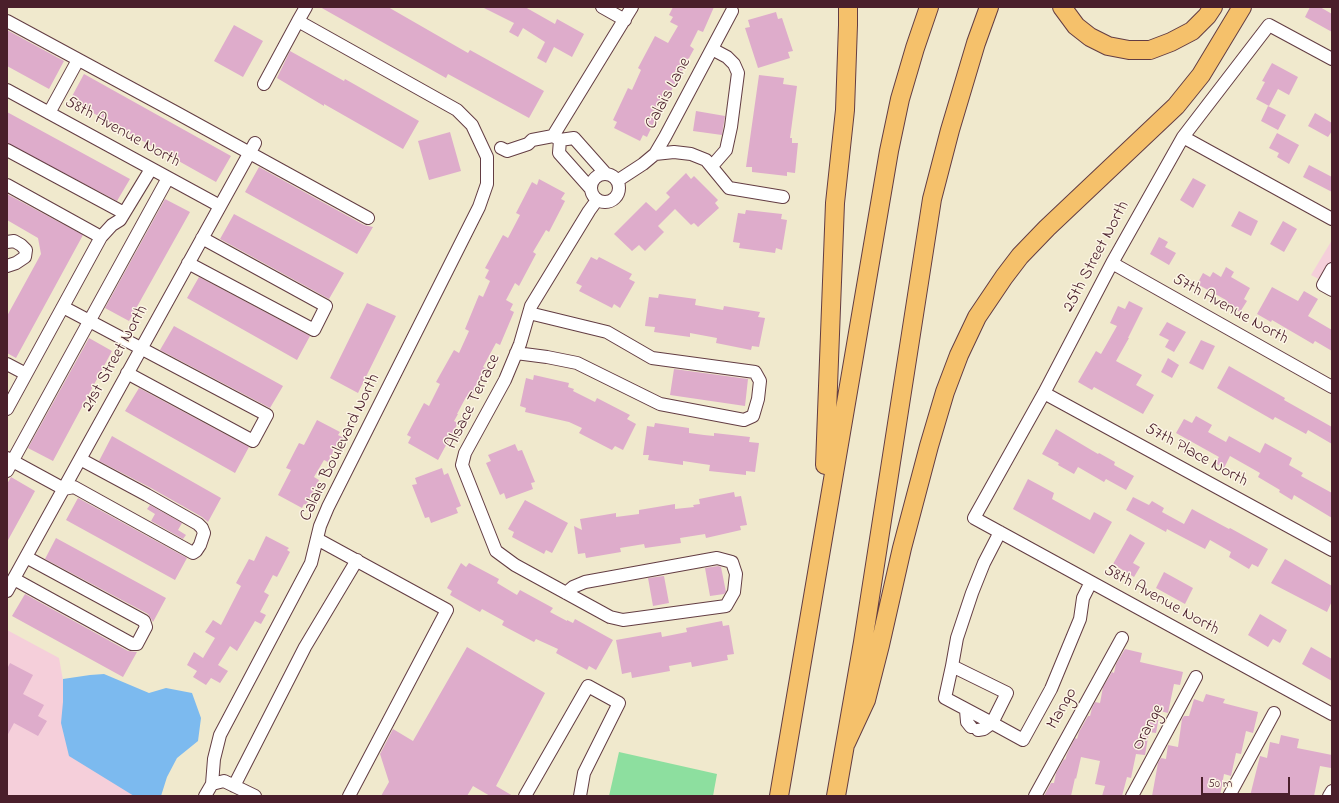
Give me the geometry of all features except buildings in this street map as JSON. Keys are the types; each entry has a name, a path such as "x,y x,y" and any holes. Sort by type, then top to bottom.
{"highway":[{"path":"817,564 825,459 835,203 845,110 848,7"},
{"path":"779,796 817,564 889,151 900,99 929,7"},
{"path":"836,796 846,743 932,199 950,130 976,43 990,7"},
{"path":"1062,7 1076,26 1090,37 1108,46 1129,50 1150,50 1171,42 1192,31 1207,16 1213,7"},
{"path":"846,743 866,700 902,548 945,392 959,355 977,317 1004,276 1020,256 1047,228 1176,106 1201,75 1242,7"}],"street":[{"path":"264,84 306,7"},
{"path":"602,7 625,20"},
{"path":"487,157 502,148 507,151 528,144 532,140 557,138 574,138 606,174 614,177 617,181 619,190 615,199 606,202 597,200 592,193 591,188 559,153 557,138 632,7"},
{"name":"Calais Lane","path":"617,181 643,164 655,154 669,131 732,11"},
{"path":"7,21 78,60 252,148 368,218"},
{"name":"Calais Boulevard North","path":"205,796 212,784 214,759 220,735 311,563 320,526 341,481 479,207 487,184 487,157 472,125 457,110 298,22"},
{"name":"25th Street North","path":"974,518 1044,393 1112,263 1183,137 1270,25 1332,59"},
{"name":"Calais Lane","path":"712,49 727,57 734,64 738,73 731,127 726,150 712,166"},
{"path":"49,113 78,60"},
{"name":"58th Avenue North","path":"7,90 220,206"},
{"path":"1183,137 1332,219"},
{"name":"21st Street North","path":"7,591 252,148"},
{"path":"7,150 124,213"},
{"name":"Calais Lane","path":"655,154 674,152 691,154 706,160 729,188 782,197"},
{"path":"7,409 101,237 112,225 120,220 151,169"},
{"path":"591,188 597,177 606,174"},
{"path":"80,460 198,524 204,533 200,545 193,553 74,487 64,489 9,463 168,178"},
{"path":"7,185 101,237"},
{"name":"Alsace Terrace","path":"566,593 573,587 585,582 717,558 732,562 736,574 734,592 726,606 623,620 610,617 566,593 515,565 496,551 462,465 465,453 505,380 516,353 531,306 588,211 597,200"},
{"path":"188,264 314,330 326,306 202,238"},
{"path":"7,242 14,241 21,244 26,250 25,257 16,263 7,266"},
{"name":"57th Avenue North","path":"1112,263 1332,387"},
{"path":"1332,269 1323,285 1332,290"},
{"path":"63,307 267,415 253,441 127,373"},
{"path":"516,353 577,363 660,404 744,420 753,416 758,399 760,381 755,372 652,358 607,332 529,313"},
{"path":"7,364 26,374"},
{"name":"57th Place North","path":"1044,393 1332,550"},
{"name":"58th Avenue North","path":"974,518 1332,714"},
{"path":"1000,532 984,563 957,638 945,698 966,710 1023,740 1051,689 1080,619 1083,598 1092,582"},
{"path":"317,538 447,610 349,796"},
{"path":"14,579 132,644 137,644 146,627 144,621 26,557"},
{"path":"235,790 305,647 357,560"},
{"name":"Mango","path":"1035,796 1122,638"},
{"path":"952,666 1007,693 992,723 984,729 975,728 967,722 966,710"},
{"name":"Orange","path":"1132,796 1196,677"},
{"path":"525,796 588,686 619,703 584,773 570,796"},
{"path":"1229,796 1274,713"},
{"path":"580,796 584,773"},
{"path":"212,784 224,781 235,790 255,796"},
{"path":"1329,796 1332,791"}],"shaded area":[{"path":"1332,240 1332,286 1311,275"},
{"path":"7,630 59,658 64,686 63,702 134,796 7,796"}],"green space":[{"path":"619,752 717,774 713,796 609,796"}],"water":[{"path":"104,674 149,693 166,688 192,693 201,718 198,741 177,758 167,777 161,796 134,796 69,756 61,723 63,679"}]}
